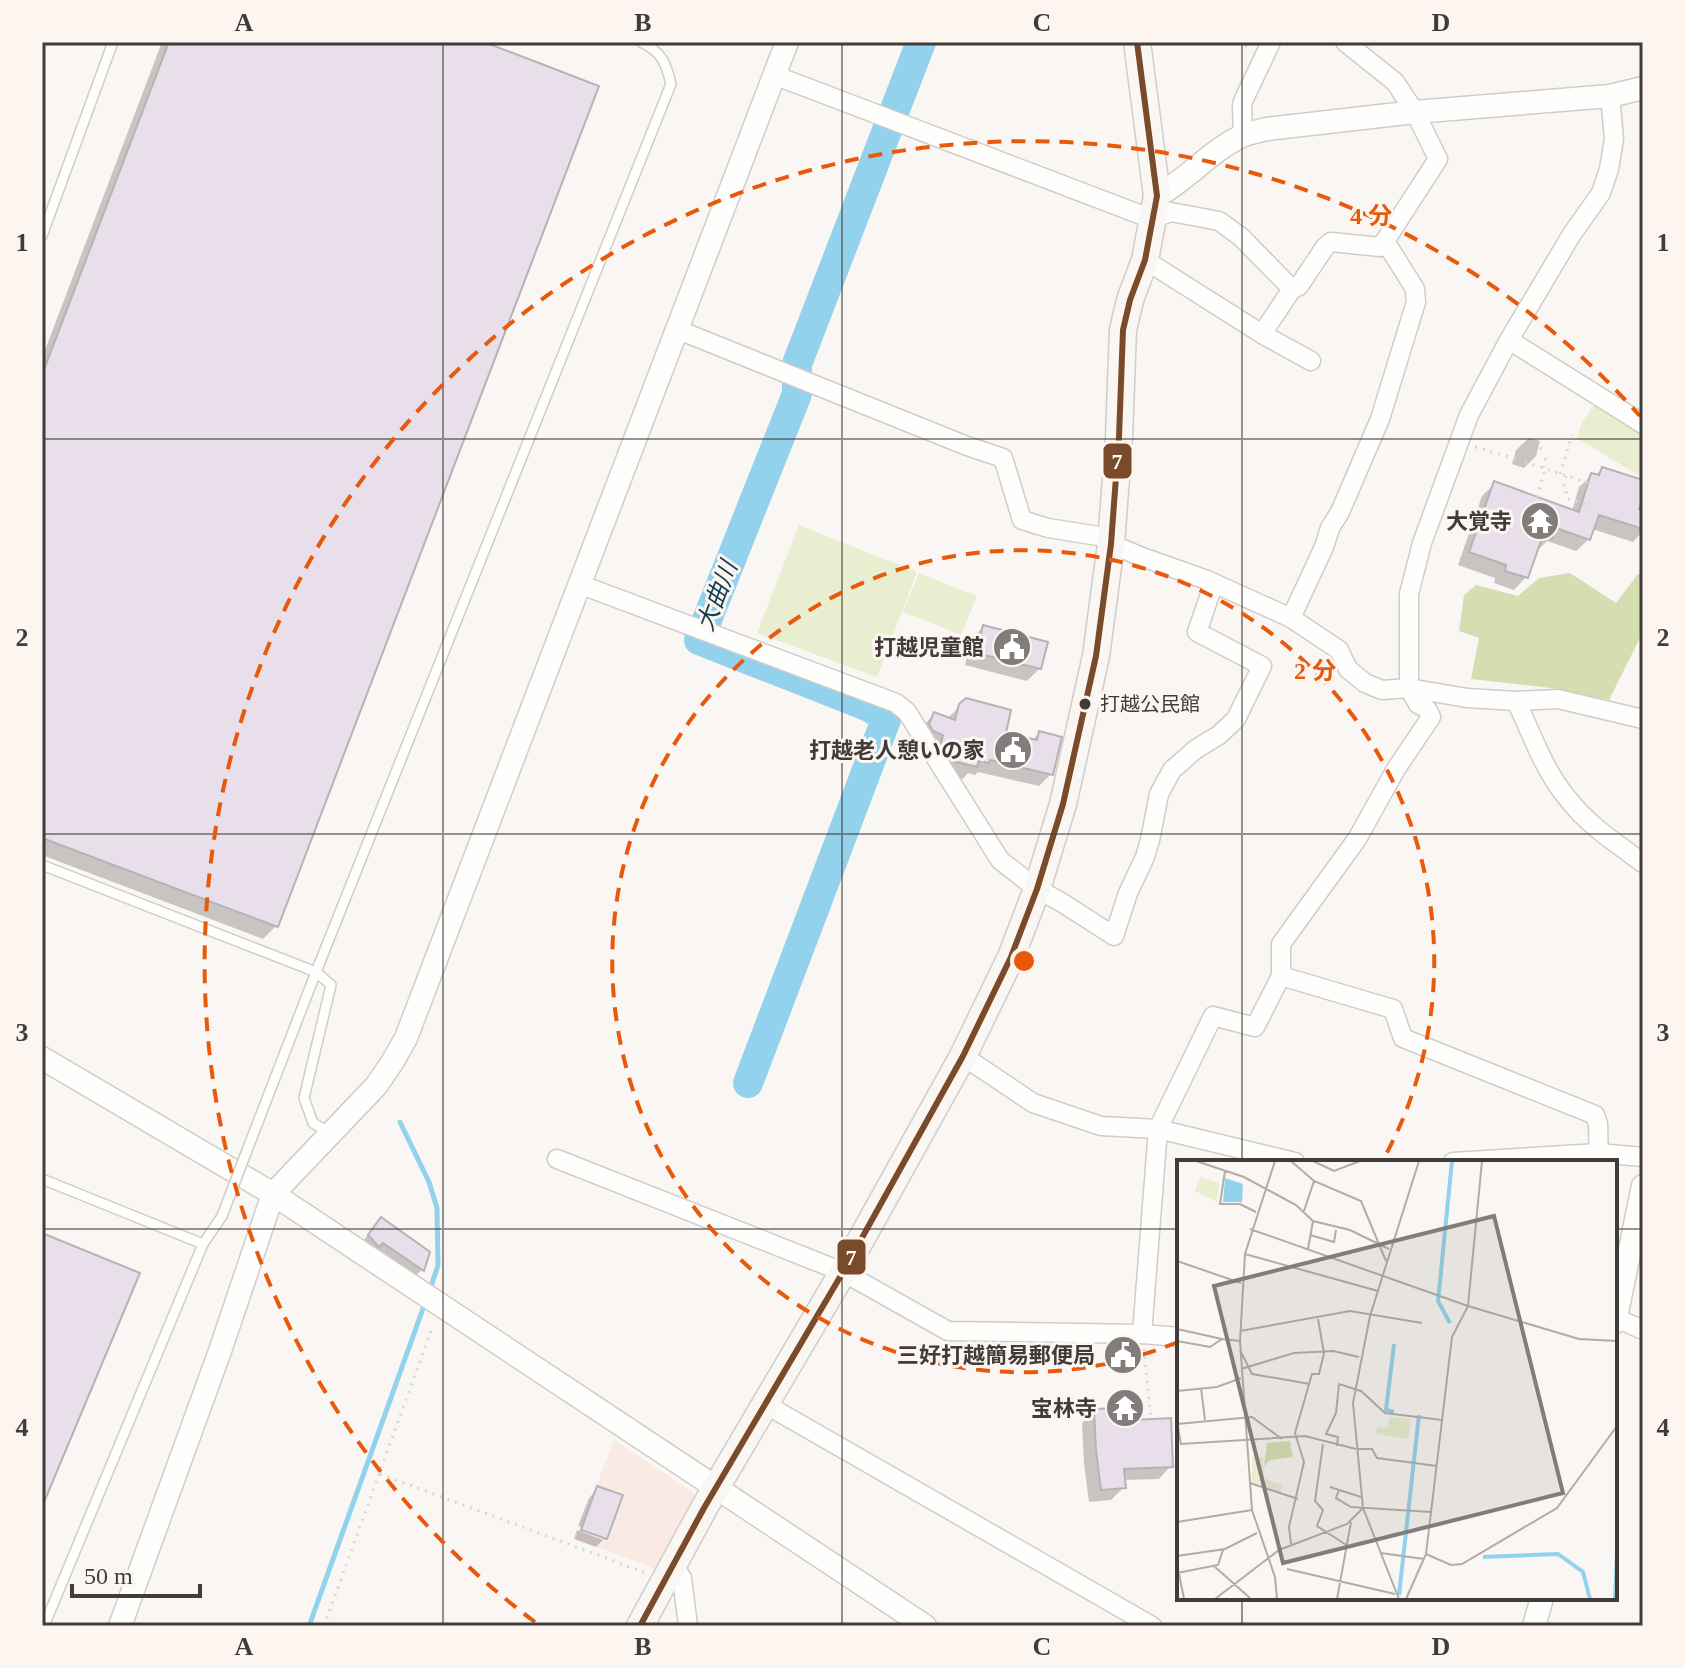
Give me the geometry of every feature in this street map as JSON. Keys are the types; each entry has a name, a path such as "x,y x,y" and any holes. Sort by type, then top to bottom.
{"main road":[{"path":"640,1626 963,1056 1011,957 1037,889 1063,804 1096,656 1111,541 1123,330 1145,260 1154,208 1137,42"}],"street":[{"path":"120,1626 220,1351 273,1194 376,1086 406,1038 787,42"},
{"path":"1243,135 1242,105 1271,42"},
{"path":"1262,334 1292,289 1299,286 1331,242 1380,247 1438,159 1415,112 1395,82 1345,42"},
{"path":"774,75 1154,208 1219,221 1241,237 1292,289"},
{"path":"1154,208 1172,188 1208,158 1243,135 1288,126 1415,112 1610,96 1643,88"},
{"path":"1142,1334 1158,1129 1213,1016 1255,1027 1281,976 1281,944 1357,839 1396,769 1431,717 1427,709 1418,704 1409,688 1409,594 1422,543 1469,415 1572,234 1601,193 1614,139 1610,96"},
{"path":"1291,618 1380,419 1416,302 1415,289 1385,241"},
{"path":"1145,260 1262,334 1311,361"},
{"path":"676,329 1003,458 1022,520 1111,541 1142,557 1214,583 1291,618 1339,650 1348,669 1365,683 1382,690 1409,688 1467,698 1516,701 1558,699 1643,719"},
{"path":"1509,340 1643,424"},
{"path":"579,584 896,703 907,712 1000,860 1037,889 1114,936 1128,893 1145,857 1159,794 1172,770 1236,719 1262,666 1197,632 1214,583"},
{"path":"1516,701 1549,770 1568,800 1600,831 1643,863"},
{"path":"1281,976 1393,1009 1403,1038 1595,1115 1598,1158"},
{"path":"963,1056 1033,1103 1101,1126 1158,1129 1287,1160"},
{"path":"42,1058 273,1194 925,1626"},
{"path":"1526,1160 1643,1157"},
{"path":"557,1159 843,1272 948,1331 1177,1337"},
{"path":"1617,1309 1621,1265 1643,1186"},
{"path":"1617,1320 1643,1330"},
{"path":"765,1404 1152,1626"},
{"path":"669,1572 682,1578 688,1626"},
{"path":"1534,1626 1541,1600"}],"lane":[{"path":"42,236 113,42"},
{"path":"44,1626 203,1244 222,1216 316,972 671,84 665,60 641,42"},
{"path":"42,865 316,972 331,985 304,1098 313,1123 330,1134"},
{"path":"42,1179 203,1244"}],"path":[{"path":"1560,474 1572,435"},
{"path":"1460,442 1517,459"},
{"path":"1537,497 1544,469 1544,451"},
{"path":"1525,462 1588,483"},
{"path":"1566,476 1564,484 1568,499 1588,505"},
{"path":"324,1626 440,1306"},
{"path":"1142,1334 1151,1419"},
{"path":"379,1474 669,1572"}],"shaded area":[{"path":"614,1440 694,1493 695,1511 662,1571 576,1539"}],"green space":[{"path":"1594,405 1643,436 1643,478 1577,438 1581,424"},
{"path":"799,525 917,572 877,677 757,633"},
{"path":"919,573 977,596 961,635 903,612"},
{"path":"1570,573 1616,603 1638,574 1643,574 1643,632 1609,700 1551,688 1471,679 1479,638 1459,631 1464,595 1476,585 1518,596 1539,578"}],"building":[{"path":"169,42 484,42 599,86 278,927 42,838 42,375"},
{"path":"1602,467 1643,480 1639,509 1643,510 1643,529 1599,515 1590,540 1556,528 1552,539 1543,535 1528,578 1505,571 1506,565 1469,552 1494,481 1579,512 1591,473 1599,475"},
{"name":"打越児童館","path":"983,625 1048,642 1041,669 976,653"},
{"path":"966,698 1011,710 1006,733 1037,740 1039,731 1062,737 1053,775 990,760 989,763 979,761 977,767 952,761 941,744 943,735 933,731 929,724 934,712 955,720 959,704"},
{"path":"381,1217 430,1252 424,1271 383,1243 379,1247 368,1235"},
{"path":"42,1233 140,1273 42,1507"},
{"path":"1115,1408 1115,1421 1171,1418 1173,1467 1124,1469 1126,1488 1101,1490 1094,1409"},
{"path":"597,1486 623,1495 607,1539 581,1530"}],"waterway":[{"name":"大曲川","path":"748,1083 887,717 867,706 699,640 797,394 797,364 921,42"},
{"path":"400,1122 429,1182 437,1208 438,1265 430,1290"},
{"path":"309,1626 425,1303"}],"transit line":[{"name":"7","path":"640,1626 704,1508 843,1272 963,1056 1011,957 1037,889 1063,804 1096,656 1111,544 1123,330 1145,260 1157,196 1137,42"}],"place":[{"name":"大覚寺","path":"1540,521"},
{"name":"打越児童館","path":"1012,647"},
{"name":"打越公民館","path":"1085,704"},
{"name":"打越老人憩いの家","path":"1013,750"},
{"name":"三好打越簡易郵便局","path":"1123,1355"},
{"name":"宝林寺","path":"1125,1408"}]}
